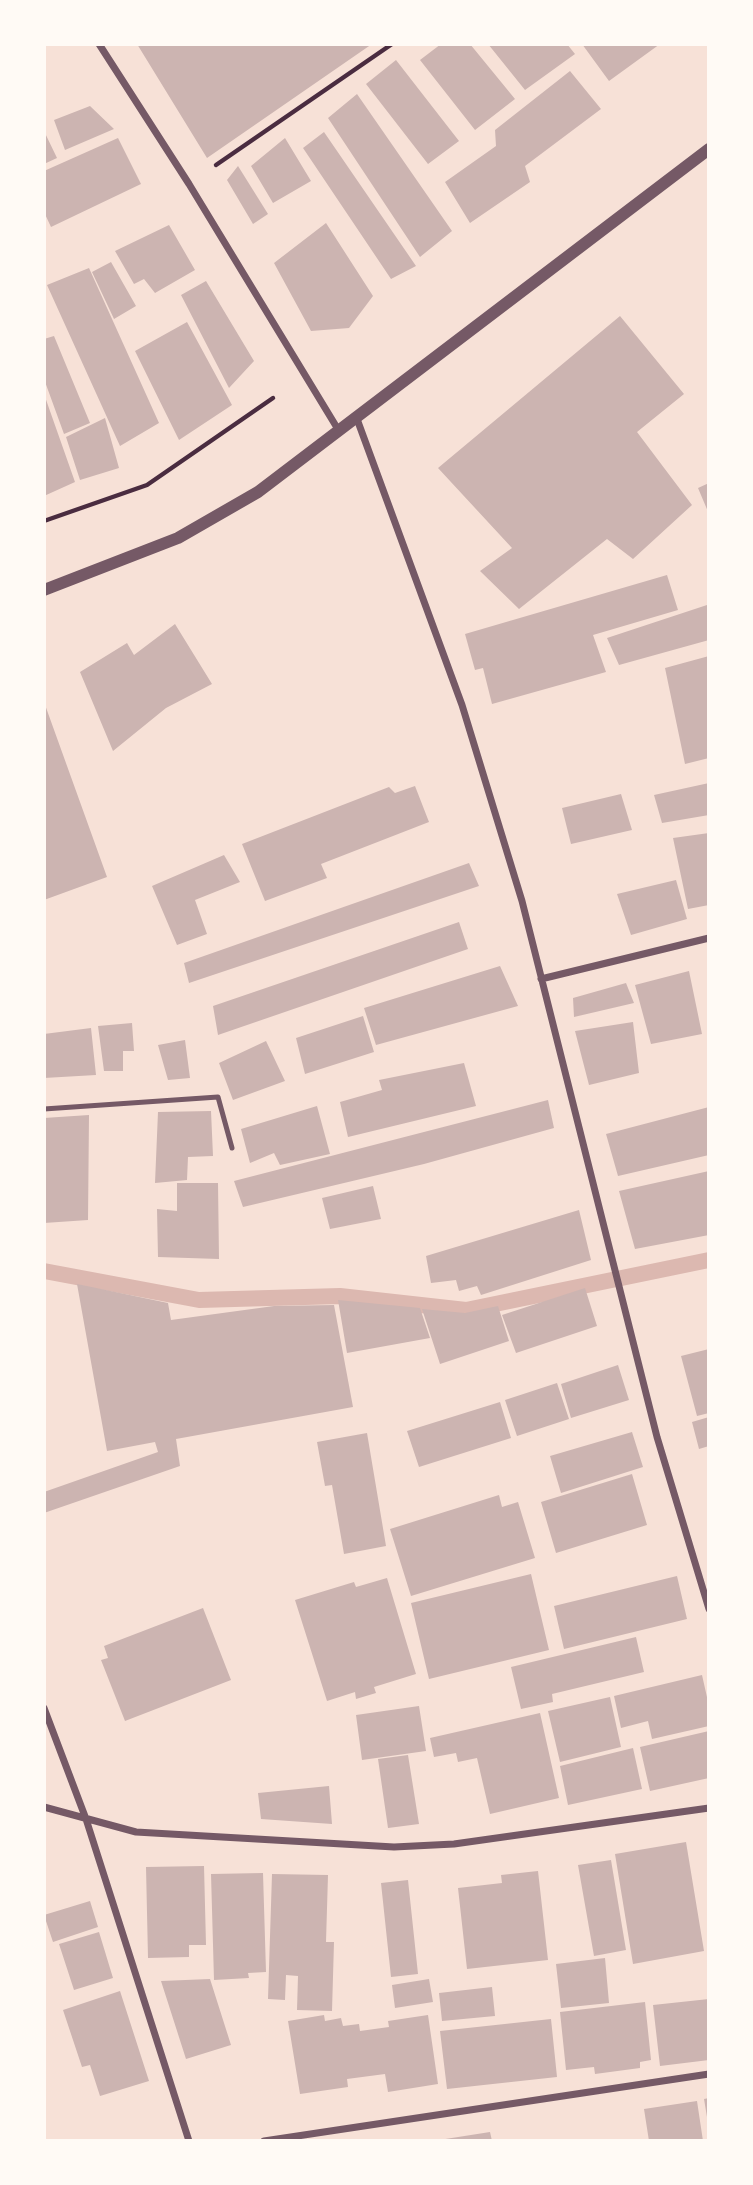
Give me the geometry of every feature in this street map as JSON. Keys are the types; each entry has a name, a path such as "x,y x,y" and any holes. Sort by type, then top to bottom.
{"street":[{"path":"99,44 189,184 338,432 357,419"},
{"path":"44,590 178,538 258,492 709,149"},
{"path":"357,419 462,705 522,901 657,1437 709,1609"},
{"path":"541,979 709,938"},
{"path":"44,1708 86,1819 189,2141"},
{"path":"44,1807 136,1832 394,1847 454,1844 709,1808"},
{"path":"264,2141 709,2074"}],"lane":[{"path":"44,1110 218,1097 232,1148"}],"path":[{"path":"189,184 392,44"},
{"path":"44,521 147,485 273,398"}],"building":[{"path":"137,44 372,44 207,158"},
{"path":"441,44 470,44 515,99 475,130 420,60"},
{"path":"488,44 567,44 575,54 525,90"},
{"path":"582,44 660,44 609,81"},
{"path":"396,60 459,141 428,164 366,84"},
{"path":"570,71 601,109 525,166 530,182 470,223 445,182 496,146 495,130"},
{"path":"357,94 452,231 420,257 328,118"},
{"path":"90,106 114,129 65,150 54,120"},
{"path":"44,131 57,158 44,164"},
{"path":"324,132 416,266 391,279 303,148"},
{"path":"118,138 141,184 51,227 44,212 44,171"},
{"path":"285,138 311,181 273,203 251,166"},
{"path":"238,166 268,214 253,224 227,180"},
{"path":"326,223 373,296 349,328 311,331 274,263"},
{"path":"169,225 195,270 155,293 144,279 134,284 115,251"},
{"path":"111,262 136,306 114,319 92,272"},
{"path":"89,268 159,423 120,446 47,285"},
{"path":"206,281 254,361 229,388 181,295"},
{"path":"620,316 684,394 637,432 692,505 633,559 607,539 519,609 480,571 512,548 438,468"},
{"path":"187,322 232,405 179,440 135,351"},
{"path":"54,336 90,423 64,434 44,379 44,339"},
{"path":"44,394 75,482 44,496"},
{"path":"105,418 119,468 80,480 66,437"},
{"path":"709,483 709,514 698,488"},
{"path":"667,575 678,610 593,635 606,672 492,704 483,668 475,670 465,634"},
{"path":"707,605 709,640 619,665 607,638"},
{"path":"175,624 212,684 166,708 113,751 80,672 127,643 134,655"},
{"path":"709,656 709,758 685,764 665,668"},
{"path":"44,702 107,877 44,900"},
{"path":"709,783 709,815 662,823 654,795"},
{"path":"415,786 429,822 321,864 327,878 265,901 242,844 389,787 395,793"},
{"path":"621,794 632,830 571,844 562,808"},
{"path":"709,833 709,905 688,909 673,838"},
{"path":"224,855 240,882 195,900 207,934 177,945 152,886"},
{"path":"469,863 479,886 189,983 184,963"},
{"path":"676,880 687,919 631,935 617,894"},
{"path":"459,922 468,949 218,1035 213,1006"},
{"path":"500,966 518,1006 376,1045 364,1008"},
{"path":"689,971 702,1034 651,1044 635,985"},
{"path":"626,983 634,1003 574,1017 573,998"},
{"path":"363,1016 374,1052 305,1074 296,1038"},
{"path":"633,1022 639,1073 589,1085 575,1031"},
{"path":"132,1023 134,1051 123,1051 123,1071 104,1071 98,1026"},
{"path":"91,1028 96,1075 44,1078 44,1034"},
{"path":"185,1040 190,1078 168,1080 158,1045"},
{"path":"266,1041 285,1081 233,1100 219,1063"},
{"path":"464,1063 476,1106 348,1137 340,1102 382,1090 379,1080"},
{"path":"548,1100 554,1128 424,1164 243,1207 234,1181"},
{"path":"317,1106 330,1154 280,1165 274,1153 250,1163 241,1129"},
{"path":"709,1107 709,1155 618,1176 606,1134"},
{"path":"211,1111 213,1156 188,1157 187,1180 155,1183 158,1112"},
{"path":"89,1115 88,1220 44,1223 44,1118"},
{"path":"709,1171 709,1235 635,1249 619,1191"},
{"path":"177,1183 218,1183 219,1259 158,1257 157,1209 177,1211"},
{"path":"373,1186 381,1219 330,1229 322,1198"},
{"path":"579,1210 591,1260 481,1295 477,1286 459,1291 456,1280 431,1283 426,1256"},
{"path":"77,1284 168,1303 171,1320 274,1306 334,1305 353,1407 176,1439 180,1466 44,1513 44,1492 158,1452 155,1442 107,1451"},
{"path":"585,1288 597,1326 516,1353 502,1315"},
{"path":"338,1300 420,1308 430,1338 347,1353"},
{"path":"498,1306 509,1341 440,1364 422,1309 465,1313"},
{"path":"709,1349 709,1413 697,1416 681,1356"},
{"path":"618,1365 629,1400 571,1418 561,1384"},
{"path":"557,1383 569,1419 517,1436 505,1400"},
{"path":"500,1402 511,1438 419,1467 407,1431"},
{"path":"709,1417 709,1446 699,1449 692,1422"},
{"path":"632,1432 643,1467 561,1493 550,1456"},
{"path":"367,1433 386,1546 344,1554 332,1485 325,1486 317,1442"},
{"path":"632,1474 647,1525 556,1553 541,1502"},
{"path":"499,1495 502,1507 518,1502 535,1558 411,1596 390,1529"},
{"path":"531,1574 549,1650 429,1679 411,1603"},
{"path":"677,1576 687,1619 564,1649 554,1606"},
{"path":"387,1578 416,1674 374,1687 376,1693 356,1699 355,1692 327,1701 295,1600 354,1582 356,1587"},
{"path":"203,1608 231,1680 125,1721 101,1660 108,1658 104,1646"},
{"path":"636,1637 644,1672 552,1694 553,1702 521,1709 511,1667"},
{"path":"702,1675 709,1706 709,1726 652,1739 648,1721 621,1728 614,1696"},
{"path":"610,1697 621,1747 560,1762 548,1711"},
{"path":"419,1706 426,1751 362,1760 356,1715"},
{"path":"540,1713 559,1798 490,1814 477,1758 458,1762 456,1753 434,1757 430,1738"},
{"path":"709,1731 709,1778 650,1791 640,1747"},
{"path":"633,1748 642,1789 568,1805 560,1766"},
{"path":"408,1755 419,1824 388,1828 378,1759"},
{"path":"329,1786 332,1824 261,1819 258,1793"},
{"path":"686,1842 704,1951 633,1964 615,1854"},
{"path":"611,1860 626,1950 594,1956 578,1865"},
{"path":"204,1866 206,1945 189,1945 189,1957 148,1958 146,1867"},
{"path":"538,1871 548,1960 467,1969 458,1888 502,1883 501,1875"},
{"path":"263,1873 266,1972 248,1973 249,1978 214,1980 211,1874"},
{"path":"272,1874 328,1875 326,1942 334,1942 332,2011 297,2010 298,1976 286,1975 285,2000 268,1999"},
{"path":"408,1880 418,1974 391,1977 381,1883"},
{"path":"90,1901 98,1927 53,1942 44,1915"},
{"path":"99,1932 113,1978 74,1990 59,1944"},
{"path":"605,1958 609,2003 561,2008 556,1964"},
{"path":"210,1979 231,2045 186,2059 161,1981"},
{"path":"429,1979 433,2002 395,2008 392,1985"},
{"path":"492,1987 495,2016 442,2021 439,1993"},
{"path":"120,1991 149,2081 100,2096 90,2065 82,2067 63,2010"},
{"path":"709,1999 709,2060 660,2066 653,2005"},
{"path":"645,2002 651,2060 640,2062 640,2068 595,2074 594,2067 566,2070 560,2012"},
{"path":"324,2015 325,2021 341,2018 343,2026 359,2024 360,2031 389,2027 388,2021 428,2015 438,2084 388,2092 385,2074 347,2079 348,2087 300,2094 288,2021"},
{"path":"551,2019 557,2077 447,2089 440,2031"},
{"path":"709,2098 709,2123 708,2123 704,2099"},
{"path":"697,2101 703,2141 649,2141 644,2109"},
{"path":"490,2132 492,2141 439,2141 439,2140"}],"waterway":[{"path":"44,1271 199,1300 340,1296 466,1310 709,1260"}]}
